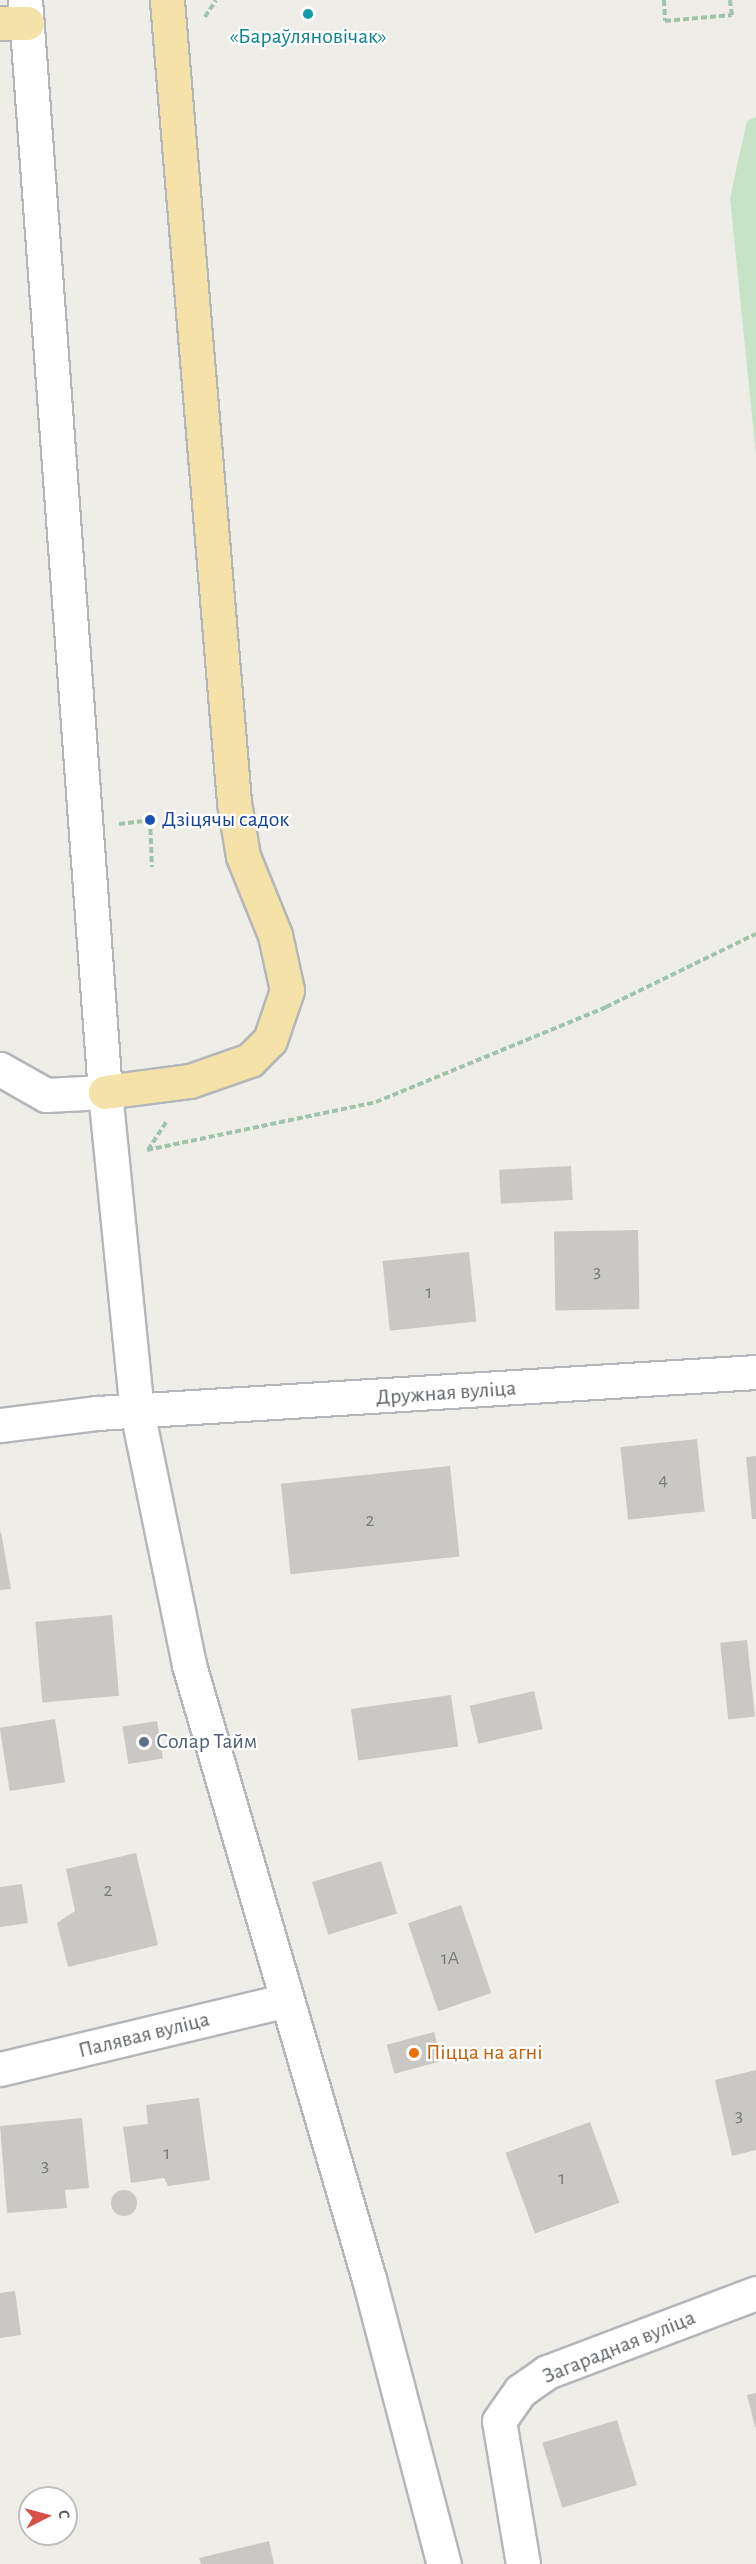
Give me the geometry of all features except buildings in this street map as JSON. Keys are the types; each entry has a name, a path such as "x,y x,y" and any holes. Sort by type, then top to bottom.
{"highway":[{"path":"105,1092 190,1081 250,1060 270,1040 287,990 275,935 243,856 234,802 167,0"}],"main road":[{"path":"18,15 105,1092 137,1411 189,1665 287,2000 444,2564"},
{"path":"0,1069 46,1095 105,1092"},
{"name":"Дружная вуліца","path":"0,1425 137,1411 756,1372"},
{"name":"Палявая вуліца","path":"0,2069 287,2000"},
{"name":"Загарадная вуліца","path":"523,2564 500,2421 520,2391 548,2372 756,2293"}],"path":[{"path":"664,0 665,21 732,15 730,0"},
{"path":"85,828 150,820 152,867"},
{"path":"136,1152 376,1102 606,1007 756,934"}],"green space":[{"path":"756,117 756,455 730,198 747,121"}],"place":[{"name":"«Бараўляновічак»","path":"308,14"},
{"name":"Дзіцячы садок","path":"150,820"},
{"name":"Солар Тайм","path":"144,1742"},
{"name":"Піцца на агні","path":"414,2053"}]}
